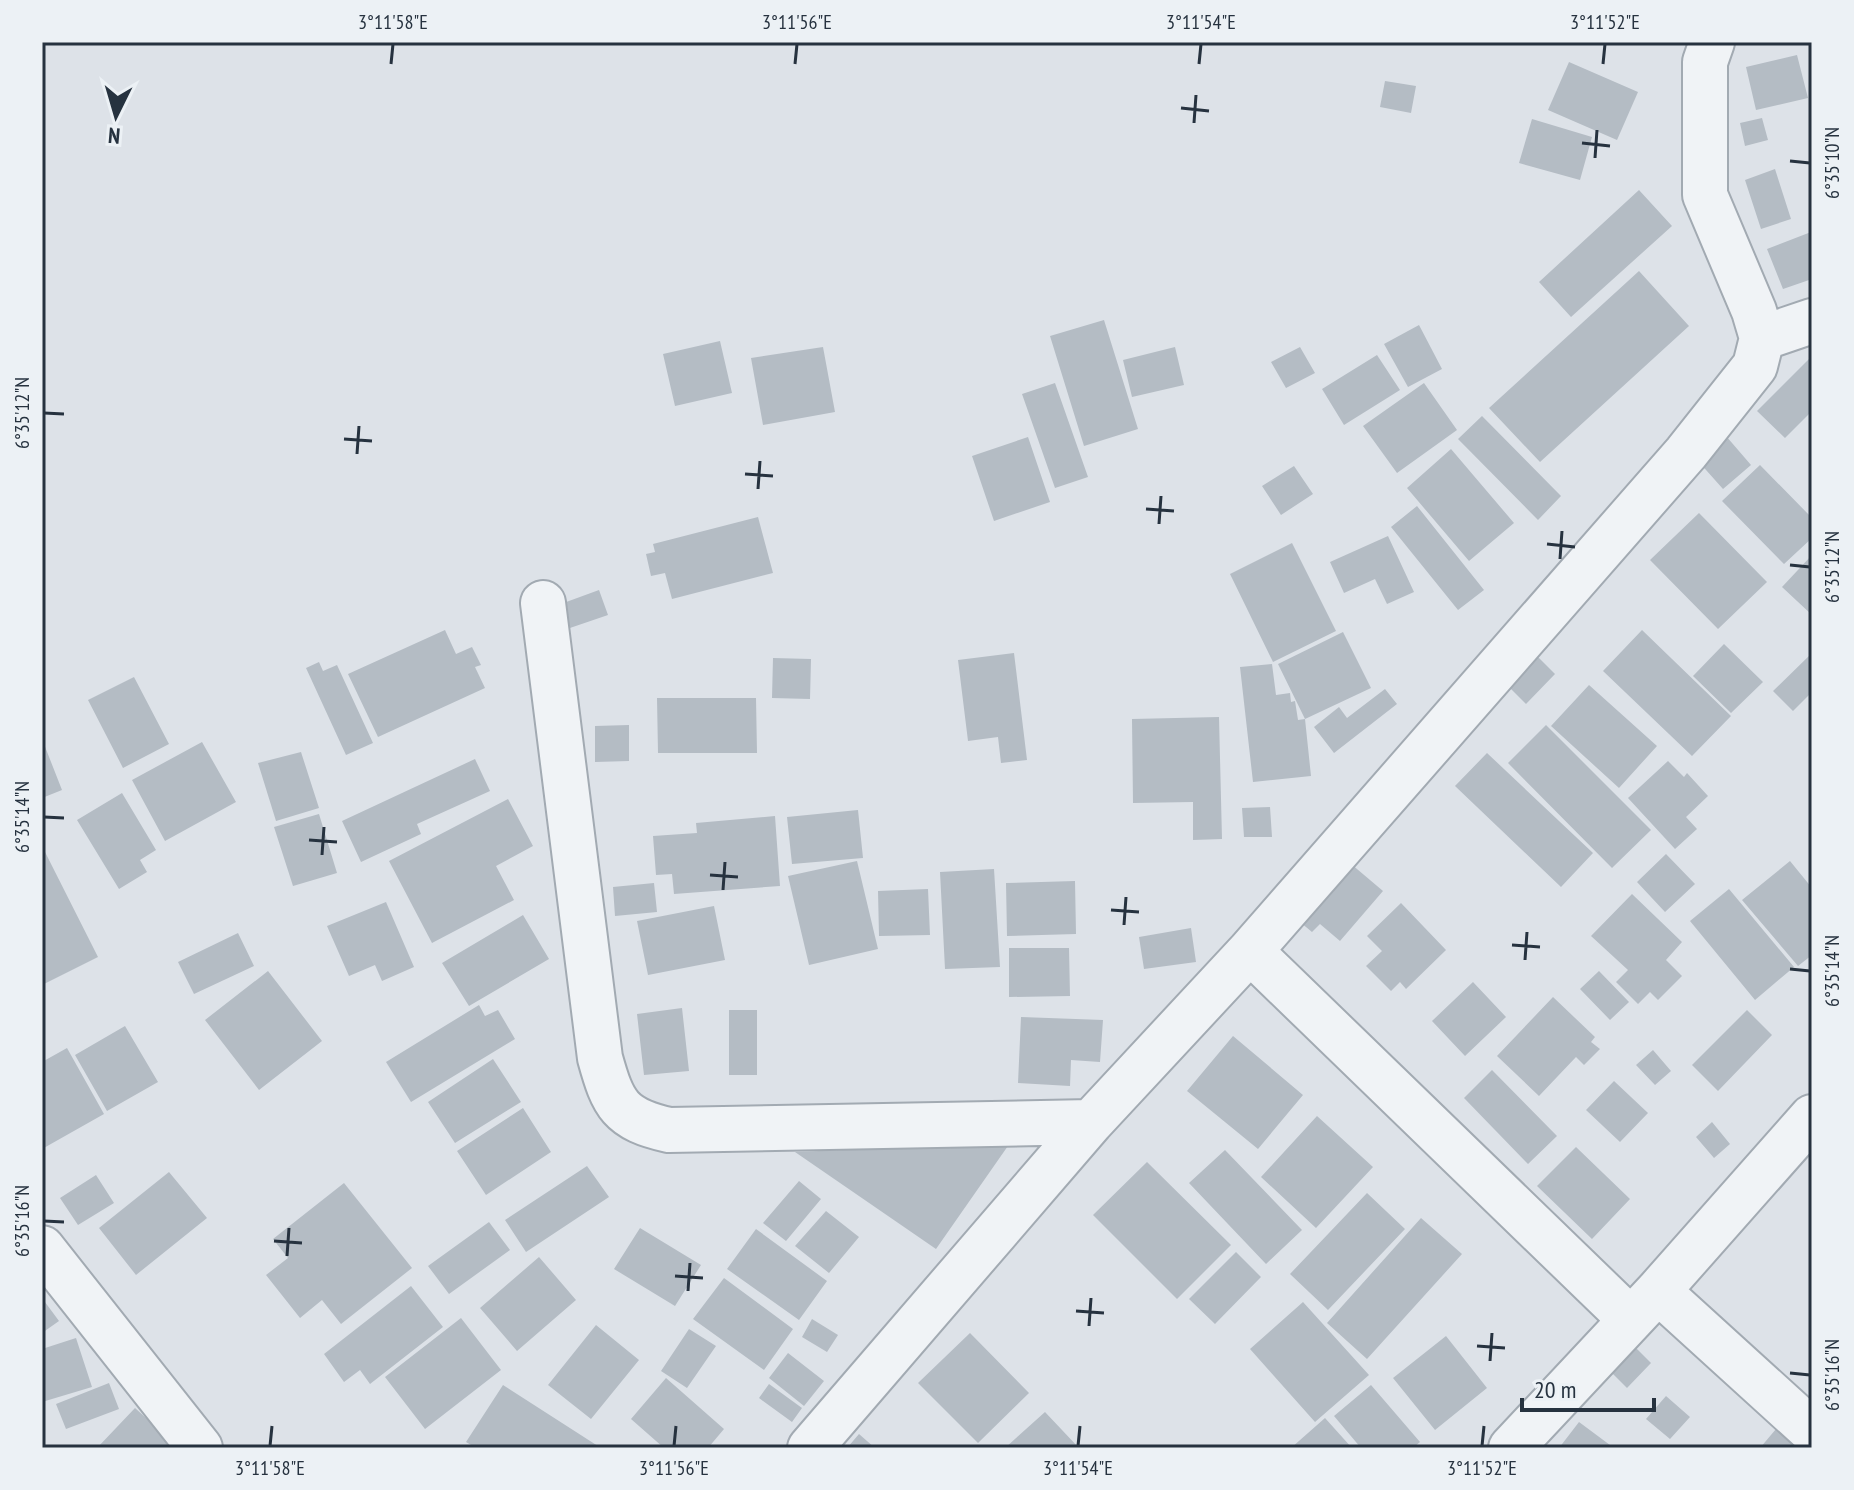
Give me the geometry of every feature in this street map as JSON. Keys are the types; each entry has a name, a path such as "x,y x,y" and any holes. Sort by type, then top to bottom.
{"street":[{"path":"810,1448 1091,1122 1250,951 1686,453 1755,366 1762,338 1754,311 1705,195 1705,62 1712,42"},
{"path":"1762,338 1812,321"},
{"path":"543,603 600,1058 607,1085 621,1110 641,1124 669,1130 1091,1122"},
{"path":"1250,951 1644,1305 1812,1431"},
{"path":"1511,1448 1812,1117"},
{"path":"42,1248 200,1448"}],"building":[{"path":"1797,55 1808,98 1756,110 1746,67"},
{"path":"1569,62 1638,92 1617,140 1548,110"},
{"path":"1385,81 1416,86 1411,113 1380,107"},
{"path":"1762,118 1768,140 1745,146 1740,123"},
{"path":"1532,119 1592,137 1580,180 1519,163"},
{"path":"1775,169 1791,219 1761,229 1745,180"},
{"path":"1639,190 1672,226 1571,317 1539,282"},
{"path":"1811,232 1812,279 1783,289 1767,249"},
{"path":"1639,271 1689,326 1540,462 1489,408"},
{"path":"1104,320 1138,429 1084,446 1050,336"},
{"path":"1419,325 1442,369 1408,387 1384,344"},
{"path":"720,341 732,393 675,406 663,354"},
{"path":"823,347 835,412 763,425 751,358"},
{"path":"1175,347 1184,385 1132,397 1123,360"},
{"path":"1300,347 1315,373 1286,388 1271,362"},
{"path":"1377,355 1400,390 1344,425 1322,389"},
{"path":"1812,356 1812,411 1785,438 1757,411"},
{"path":"1055,383 1088,477 1055,488 1022,394"},
{"path":"1424,383 1457,430 1397,473 1363,426"},
{"path":"1482,416 1561,496 1538,520 1458,439"},
{"path":"1726,436 1751,465 1723,489 1698,461"},
{"path":"1028,437 1050,502 994,521 972,456"},
{"path":"1451,449 1514,523 1469,561 1407,488"},
{"path":"1760,465 1812,518 1812,538 1784,564 1722,501"},
{"path":"1294,466 1313,494 1281,515 1262,486"},
{"path":"1417,506 1484,590 1458,610 1391,527"},
{"path":"1699,513 1767,582 1718,629 1650,560"},
{"path":"758,517 773,573 672,599 665,573 651,576 646,554 655,552 653,544"},
{"path":"1388,536 1414,592 1387,604 1375,579 1344,593 1330,562"},
{"path":"1292,543 1336,631 1273,662 1230,574"},
{"path":"1812,555 1812,615 1782,587"},
{"path":"599,590 608,615 567,629 558,605"},
{"path":"445,630 456,654 472,647 481,665 475,667 485,688 378,737 348,674"},
{"path":"1642,630 1731,716 1692,756 1603,671"},
{"path":"1343,632 1371,688 1305,719 1278,664"},
{"path":"1724,644 1763,682 1731,713 1693,676"},
{"path":"1531,650 1555,674 1526,704 1502,680"},
{"path":"1014,653 1027,760 1001,763 998,737 968,741 958,660"},
{"path":"1812,653 1812,692 1793,711 1773,691"},
{"path":"773,658 811,659 810,699 772,698"},
{"path":"319,662 323,671 337,665 373,743 346,755 306,668"},
{"path":"1272,664 1276,695 1290,693 1291,702 1295,701 1298,720 1305,719 1311,776 1253,782 1240,667"},
{"path":"134,677 169,744 123,768 88,700"},
{"path":"1589,685 1657,746 1619,788 1551,726"},
{"path":"1385,689 1397,704 1334,753 1314,727 1339,707 1347,718"},
{"path":"657,698 756,698 757,753 658,753"},
{"path":"1219,717 1222,839 1193,840 1193,802 1133,803 1132,719"},
{"path":"629,725 629,761 595,762 595,726"},
{"path":"1546,725 1651,830 1612,868 1508,763"},
{"path":"42,739 62,790 42,798"},
{"path":"202,742 236,802 165,841 132,780"},
{"path":"301,752 319,808 276,821 258,763"},
{"path":"1487,753 1593,853 1561,887 1455,786"},
{"path":"475,759 490,791 417,824 421,834 361,862 342,821"},
{"path":"1668,761 1684,777 1687,773 1708,796 1686,817 1697,829 1675,849 1628,798"},
{"path":"122,793 156,850 140,860 147,872 119,889 77,820"},
{"path":"508,799 533,846 496,866 514,900 432,943 389,861"},
{"path":"1270,807 1272,837 1244,837 1242,808"},
{"path":"858,810 863,858 792,864 787,817"},
{"path":"319,814 337,873 293,886 274,827"},
{"path":"775,816 780,886 674,894 672,874 656,875 653,836 697,833 696,823"},
{"path":"45,852 98,957 42,985 42,854"},
{"path":"1666,854 1695,884 1665,912 1637,882"},
{"path":"1344,858 1383,891 1340,941 1320,924 1312,932 1294,917"},
{"path":"857,861 878,949 809,965 788,876"},
{"path":"1790,861 1812,888 1812,955 1798,966 1742,900"},
{"path":"994,869 1000,967 945,969 940,872"},
{"path":"1075,881 1076,934 1007,936 1006,883"},
{"path":"654,883 657,912 615,916 613,887"},
{"path":"928,889 930,935 879,936 878,891"},
{"path":"1729,889 1794,967 1755,1000 1690,921"},
{"path":"1632,894 1682,942 1666,960 1682,976 1658,1000 1650,992 1638,1004 1616,982 1628,970 1591,936"},
{"path":"386,902 414,967 382,981 375,965 349,976 327,926"},
{"path":"1401,903 1446,950 1406,989 1400,982 1391,991 1366,966 1382,951 1367,936"},
{"path":"714,906 725,960 648,975 637,921"},
{"path":"523,915 549,959 469,1006 442,963"},
{"path":"1191,928 1196,962 1144,969 1139,937"},
{"path":"238,933 254,966 194,994 178,962"},
{"path":"1009,948 1069,948 1070,996 1009,997"},
{"path":"268,971 322,1041 259,1090 205,1020"},
{"path":"1599,971 1629,1002 1610,1020 1580,989"},
{"path":"1473,982 1506,1017 1465,1056 1432,1021"},
{"path":"1553,997 1595,1037 1591,1042 1600,1049 1584,1065 1576,1057 1539,1096 1497,1056"},
{"path":"479,1005 485,1016 498,1010 515,1039 411,1102 386,1062"},
{"path":"682,1008 689,1071 644,1075 637,1014"},
{"path":"729,1010 757,1010 757,1075 729,1075"},
{"path":"1747,1010 1772,1035 1718,1091 1692,1065"},
{"path":"1021,1017 1103,1020 1100,1062 1071,1060 1070,1086 1018,1083"},
{"path":"125,1026 158,1082 107,1111 75,1055"},
{"path":"1233,1036 1303,1095 1258,1149 1187,1091"},
{"path":"67,1048 104,1114 42,1149 42,1062"},
{"path":"1653,1050 1671,1071 1655,1085 1636,1065"},
{"path":"493,1059 521,1102 455,1143 428,1102"},
{"path":"1492,1070 1557,1136 1528,1164 1464,1098"},
{"path":"1614,1081 1648,1113 1620,1142 1586,1110"},
{"path":"523,1108 551,1152 486,1195 457,1151"},
{"path":"1317,1116 1373,1167 1316,1228 1261,1177"},
{"path":"1712,1122 1730,1144 1714,1158 1696,1137"},
{"path":"1010,1143 936,1249 795,1152"},
{"path":"1576,1147 1630,1199 1592,1239 1537,1186"},
{"path":"1225,1150 1302,1230 1266,1264 1189,1183"},
{"path":"1147,1162 1231,1245 1177,1299 1093,1215"},
{"path":"587,1166 609,1197 526,1252 505,1220"},
{"path":"169,1172 207,1218 136,1275 99,1228"},
{"path":"96,1175 114,1203 78,1225 60,1198"},
{"path":"799,1181 821,1199 786,1241 763,1223"},
{"path":"344,1183 412,1268 341,1324 322,1300 300,1318 266,1275 288,1258 273,1239"},
{"path":"1367,1193 1405,1229 1328,1310 1290,1274"},
{"path":"826,1211 859,1237 829,1273 795,1246"},
{"path":"1421,1218 1462,1254 1367,1359 1327,1323"},
{"path":"489,1222 510,1250 449,1294 428,1266"},
{"path":"640,1228 701,1265 675,1306 614,1269"},
{"path":"756,1229 827,1281 799,1320 727,1269"},
{"path":"1236,1252 1261,1277 1215,1324 1189,1299"},
{"path":"539,1257 576,1300 517,1351 480,1308"},
{"path":"724,1278 793,1329 764,1370 693,1319"},
{"path":"411,1286 443,1327 370,1384 360,1370 344,1382 324,1354"},
{"path":"42,1298 59,1321 42,1333"},
{"path":"1303,1302 1369,1375 1315,1422 1250,1349"},
{"path":"461,1318 501,1370 425,1429 385,1377"},
{"path":"812,1319 838,1335 827,1352 802,1337"},
{"path":"596,1325 639,1360 591,1419 548,1385"},
{"path":"689,1329 716,1346 687,1388 661,1371"},
{"path":"970,1333 1029,1393 978,1443 918,1383"},
{"path":"1446,1336 1487,1388 1435,1430 1393,1378"},
{"path":"76,1338 92,1387 42,1402 42,1349"},
{"path":"1635,1347 1651,1363 1627,1388 1611,1372"},
{"path":"788,1353 824,1381 804,1406 769,1378"},
{"path":"666,1378 724,1429 708,1448 664,1448 631,1419"},
{"path":"109,1383 119,1409 66,1429 56,1404"},
{"path":"769,1384 802,1408 792,1422 759,1398"},
{"path":"503,1385 601,1448 476,1448 466,1442"},
{"path":"1371,1385 1420,1442 1413,1448 1361,1448 1334,1416"},
{"path":"1666,1396 1690,1417 1670,1439 1646,1419"},
{"path":"135,1408 175,1444 171,1448 97,1448"},
{"path":"1045,1412 1079,1448 1005,1448"},
{"path":"1325,1418 1352,1448 1291,1448"},
{"path":"1579,1422 1614,1448 1559,1448"},
{"path":"1776,1429 1799,1448 1760,1448"},
{"path":"859,1434 875,1448 847,1448"}]}
